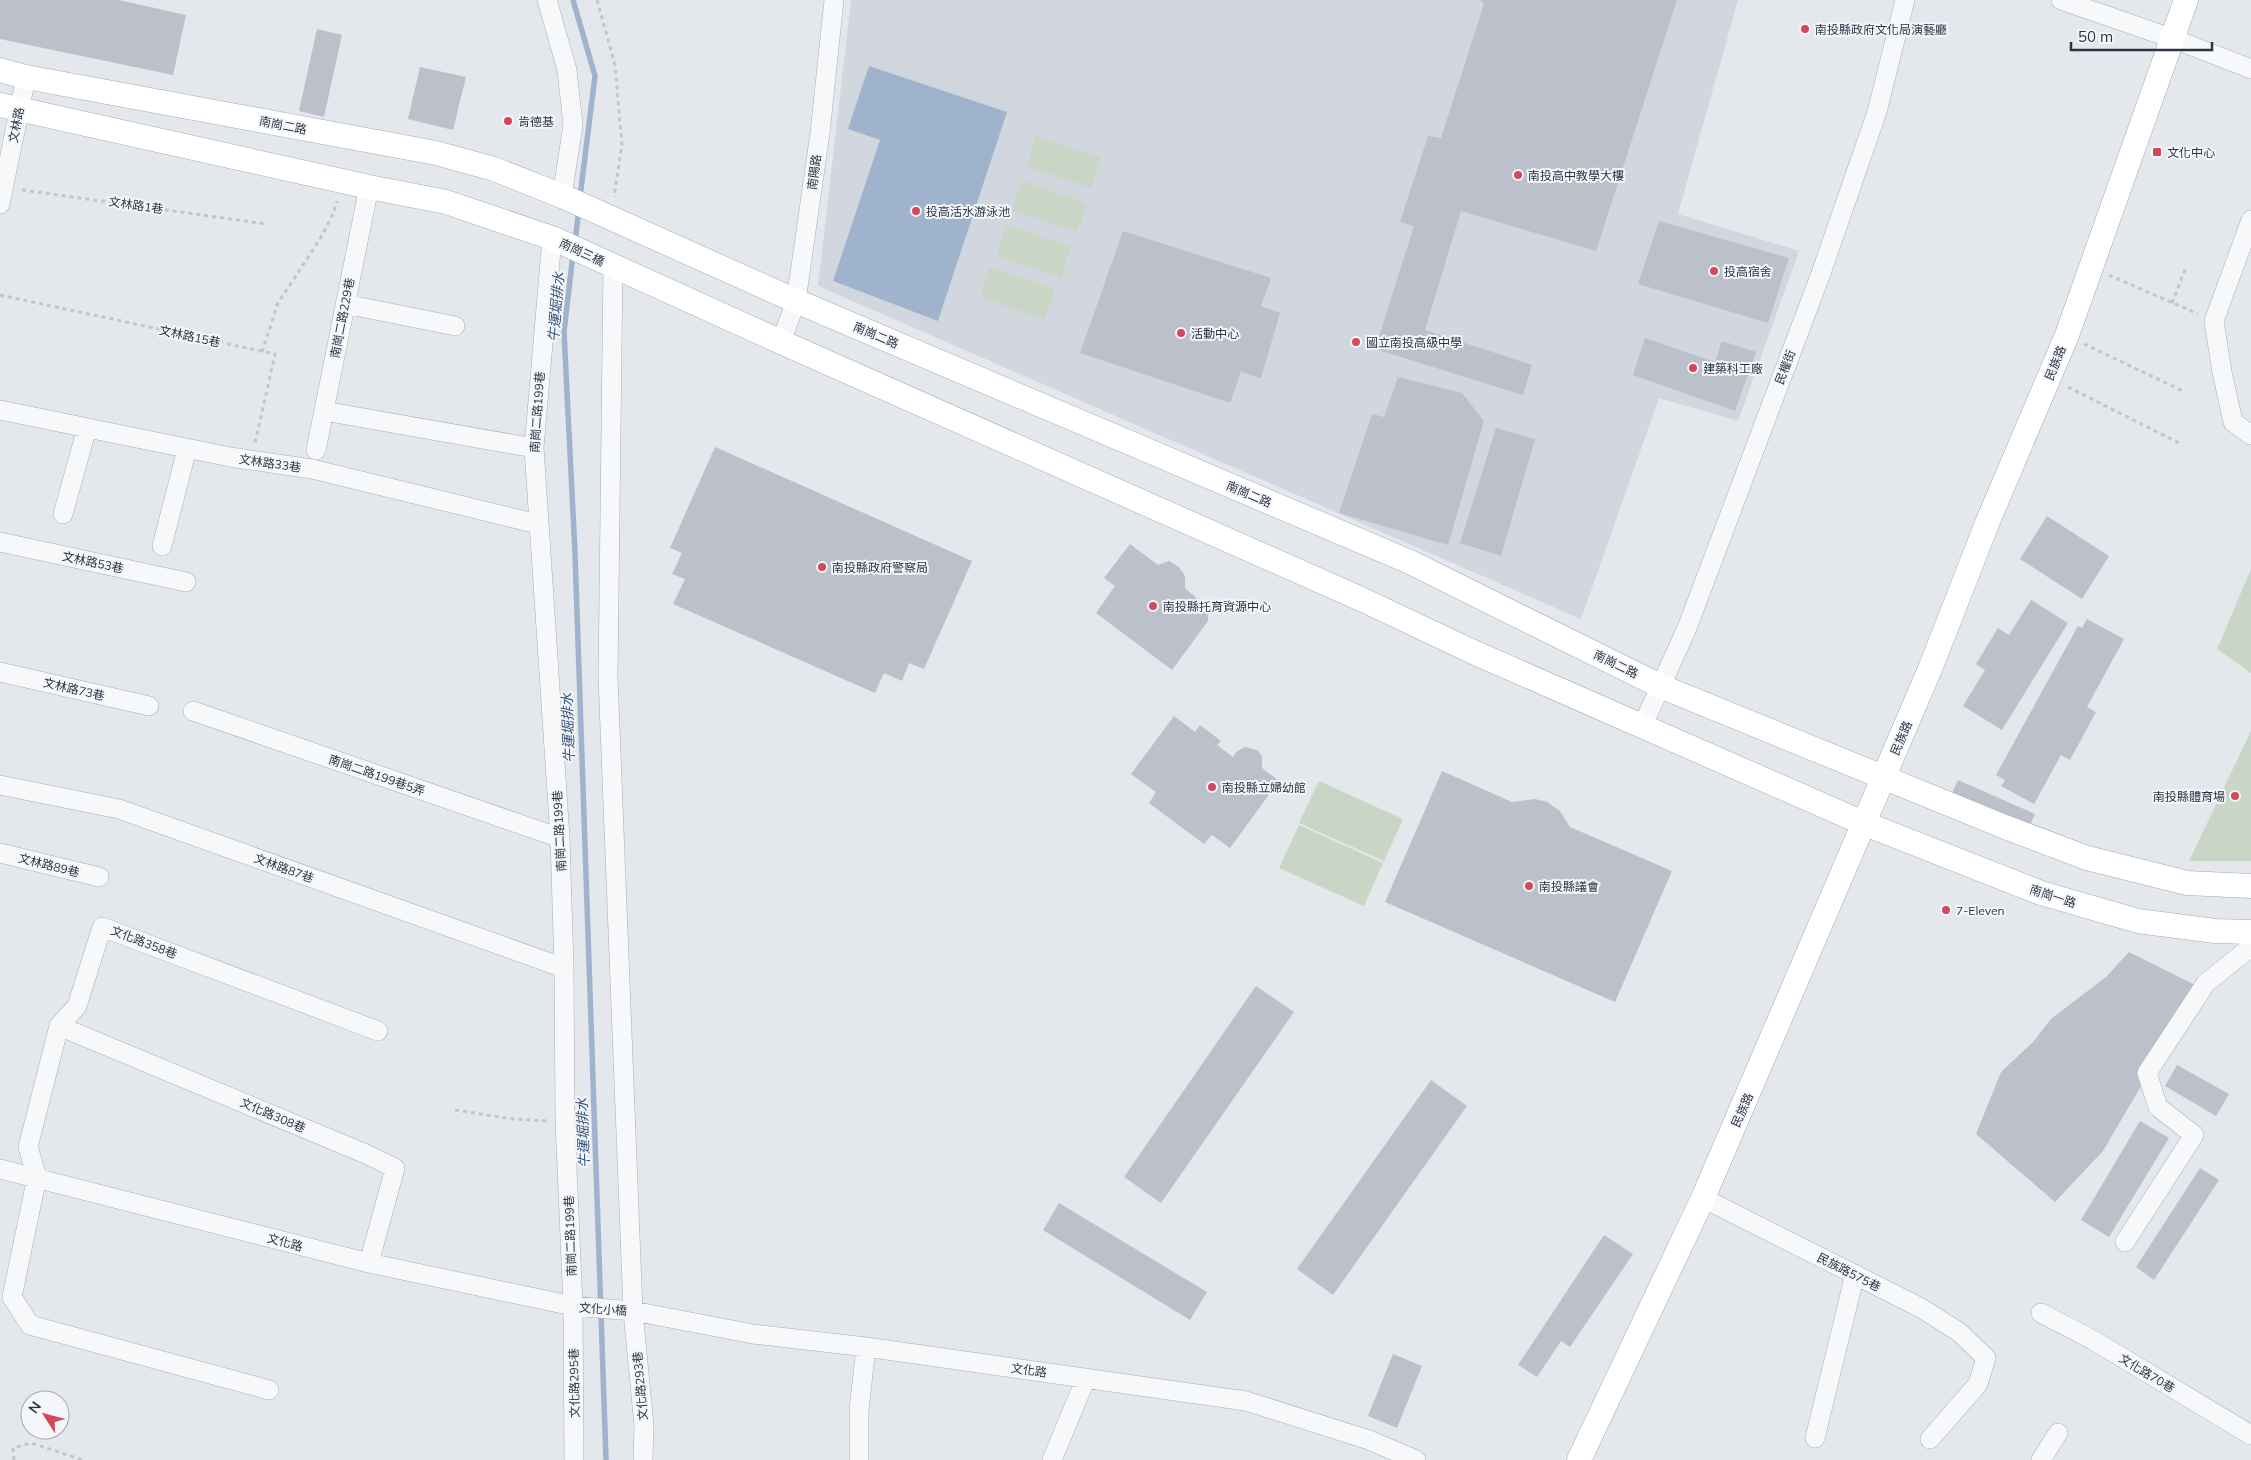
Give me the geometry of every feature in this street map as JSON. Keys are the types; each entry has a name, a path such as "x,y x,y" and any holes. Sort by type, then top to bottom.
{"main road":[{"name":"民族路","path":"1579,1460 1703,1198 1930,669 1988,521 2067,335 2174,39 2186,0"},
{"name":"南崗二路","path":"0,70 26,77 436,153 494,169 562,196"},
{"path":"10,108 368,187 446,202 552,238"},
{"path":"562,196 610,218"},
{"name":"南崗二路","path":"610,218 796,301 1410,562 1660,686 1884,777"},
{"name":"南崗三橋","path":"552,238 613,266"},
{"path":"613,266 1361,599 1471,651 1863,823"},
{"path":"1884,777 2087,858 2187,883 2251,886"},
{"name":"南崗一路","path":"1863,823 2041,893 2138,921 2215,931 2251,932"}],"street":[{"path":"547,0 567,70 573,125 562,196"},
{"name":"南陽路","path":"782,342 796,301 820,133 834,0"},
{"name":"民權街","path":"1642,727 1687,628 1823,267 1877,112 1905,0"},
{"path":"2061,0 2174,39 2251,69"},
{"name":"文林路","path":"2,196 10,108 26,77"},
{"name":"南崗二路229巷","path":"316,450 368,187"},
{"path":"2251,220 2214,321 2222,372 2233,422 2251,435"},
{"name":"南崗二路199巷","path":"552,238 534,448 560,838 564,968 565,1122 573,1306"},
{"name":"文化路293巷","path":"613,266 608,677 634,1311 644,1426 643,1460"},
{"path":"345,304 455,326"},
{"name":"文林路33巷","path":"0,410 187,449 312,469 538,524"},
{"path":"324,411 534,448"},
{"path":"63,514 87,428"},
{"path":"162,546 187,449"},
{"name":"文林路53巷","path":"0,542 186,582"},
{"name":"文林路73巷","path":"0,672 149,706"},
{"name":"南崗二路199巷5弄","path":"193,711 560,838"},
{"name":"文林路87巷","path":"0,784 119,809 564,968"},
{"name":"文林路89巷","path":"0,853 98,877"},
{"name":"文化路358巷","path":"37,1177 28,1147 59,1026 77,1006 102,927 378,1031"},
{"path":"2125,1242 2194,1135 2158,1107 2147,1073 2206,983 2251,947"},
{"name":"文化路308巷","path":"59,1026 366,1154 395,1168 368,1263"},
{"name":"文化路","path":"0,1169 368,1263 573,1306"},
{"path":"37,1177 12,1297 30,1325 269,1390"},
{"name":"民族路575巷","path":"1703,1198 1921,1308 1959,1332 1986,1358 1978,1384 1930,1439"},
{"path":"1815,1438 1855,1274"},
{"name":"文化小橋","path":"573,1306 634,1311"},
{"name":"文化路295巷","path":"573,1306 574,1460"},
{"name":"文化路","path":"634,1311 753,1334 866,1347 1246,1401 1369,1440 1416,1460"},
{"name":"文化路70巷","path":"2041,1313 2093,1340 2251,1435"},
{"path":"859,1460 859,1410 866,1347"},
{"path":"1052,1460 1086,1378"},
{"path":"2041,1460 2058,1434"}],"path":[{"path":"598,0 615,65 622,145 610,218"},
{"path":"251,459 275,354 262,352 278,303 329,222 343,180"},
{"name":"文林路1巷","path":"2,196 267,224"},
{"path":"2172,303 2186,267"},
{"path":"2092,268 2214,321"},
{"name":"文林路15巷","path":"0,295 262,352"},
{"path":"2067,335 2185,392"},
{"path":"2050,378 2179,443"},
{"path":"455,1110 513,1119 565,1122"},
{"path":"14,1460 13,1448 31,1443 83,1460"}],"shaded area":[{"name":"國立南投高級中學","path":"851,0 1738,0 1678,214 1799,251 1738,421 1659,398 1581,619 818,286"}],"green space":[{"path":"1036,136 1101,158 1091,188 1026,166"},
{"path":"1022,181 1087,203 1077,232 1012,210"},
{"path":"1006,225 1071,247 1061,277 996,255"},
{"path":"990,267 1055,289 1045,319 980,297"},
{"path":"2251,569 2251,673 2217,649"},
{"name":"南投縣體育場","path":"2251,731 2251,861 2189,861"},
{"path":"1319,781 1403,819 1384,861 1299,823"},
{"path":"1299,825 1383,863 1364,906 1279,868"}],"water":[{"name":"投高活水游泳池","path":"869,66 1007,112 938,321 833,281 880,140 848,129"}],"building":[{"path":"0,0 119,0 186,15 173,75 0,39"},
{"name":"南投高中教學大樓","path":"1481,0 1677,0 1596,251 1461,211 1425,330 1532,365 1523,395 1375,349 1414,226 1400,222 1428,136 1441,138 1484,4"},
{"path":"317,29 342,35 324,117 299,111"},
{"path":"420,67 466,77 453,130 408,119"},
{"name":"投高宿舍","path":"1659,221 1789,258 1768,323 1638,284"},
{"name":"活動中心","path":"1123,231 1271,278 1261,306 1280,313 1261,378 1241,372 1230,403 1080,353"},
{"name":"建築科工廠","path":"1645,338 1715,362 1722,341 1756,352 1735,411 1633,375"},
{"path":"1398,377 1462,393 1484,421 1448,545 1339,513 1372,414 1384,417"},
{"path":"1496,428 1535,439 1501,556 1460,543"},
{"name":"南投縣政府警察局","path":"715,447 972,561 924,669 909,663 902,681 884,673 875,693 673,604 685,579 672,574 682,553 670,548"},
{"path":"2047,516 2109,556 2082,599 2020,559"},
{"name":"南投縣托育資源中心","path":"1130,544 1158,565 1169,561 1179,567 1185,576 1185,588 1208,608 1208,621 1172,670 1096,613 1115,586 1104,578"},
{"path":"2031,600 2068,623 2002,730 1963,706 1985,670 1976,664 1998,628 2009,635"},
{"path":"2087,619 2124,639 2087,707 2096,712 2070,760 2061,755 2034,804 2001,786 2005,780 1996,775 2078,626 2082,628"},
{"name":"南投縣立婦幼館","path":"1174,716 1195,732 1200,725 1221,741 1217,745 1233,757 1236,752 1245,747 1257,750 1262,756 1262,768 1279,781 1230,848 1212,835 1204,844 1149,803 1156,792 1131,774"},
{"name":"南投縣議會","path":"1442,771 1512,802 1535,799 1547,802 1560,811 1570,827 1672,871 1615,1002 1385,902"},
{"path":"1958,780 2035,814 2029,827 1952,793"},
{"path":"2129,952 2199,987 2103,1151 2055,1202 1976,1134 2001,1072 2033,1042 2051,1019 2106,977"},
{"path":"1256,986 1294,1012 1161,1203 1124,1177"},
{"path":"2177,1065 2229,1094 2216,1116 2165,1086"},
{"path":"1431,1080 1467,1106 1333,1295 1297,1269"},
{"path":"2140,1121 2169,1138 2109,1237 2081,1220"},
{"path":"2200,1168 2219,1180 2154,1280 2136,1267"},
{"path":"1059,1203 1207,1292 1190,1320 1043,1230"},
{"path":"1604,1235 1633,1254 1570,1347 1561,1341 1537,1377 1518,1365"},
{"path":"1393,1354 1422,1366 1397,1428 1368,1416"}],"waterway":[{"name":"牛運堀排水","path":"573,0 595,76 580,197"},
{"name":"牛運堀排水","path":"575,242 579,209"},
{"name":"牛運堀排水","path":"573,254 564,332 575,553 606,1460"}],"place":[{"name":"南投縣政府文化局演藝廳","path":"1805,29"},
{"name":"肯德基","path":"508,121"},
{"name":"文化中心","path":"2157,152"},
{"name":"南投高中教學大樓","path":"1518,175"},
{"name":"投高活水游泳池","path":"916,211"},
{"name":"投高宿舍","path":"1714,271"},
{"name":"活動中心","path":"1181,333"},
{"name":"國立南投高級中學","path":"1356,342"},
{"name":"建築科工廠","path":"1693,368"},
{"name":"南投縣政府警察局","path":"822,567"},
{"name":"南投縣托育資源中心","path":"1153,606"},
{"name":"南投縣立婦幼館","path":"1212,787"},
{"name":"南投縣體育場","path":"2235,796"},
{"name":"南投縣議會","path":"1529,886"},
{"name":"7-Eleven","path":"1946,910"}]}
